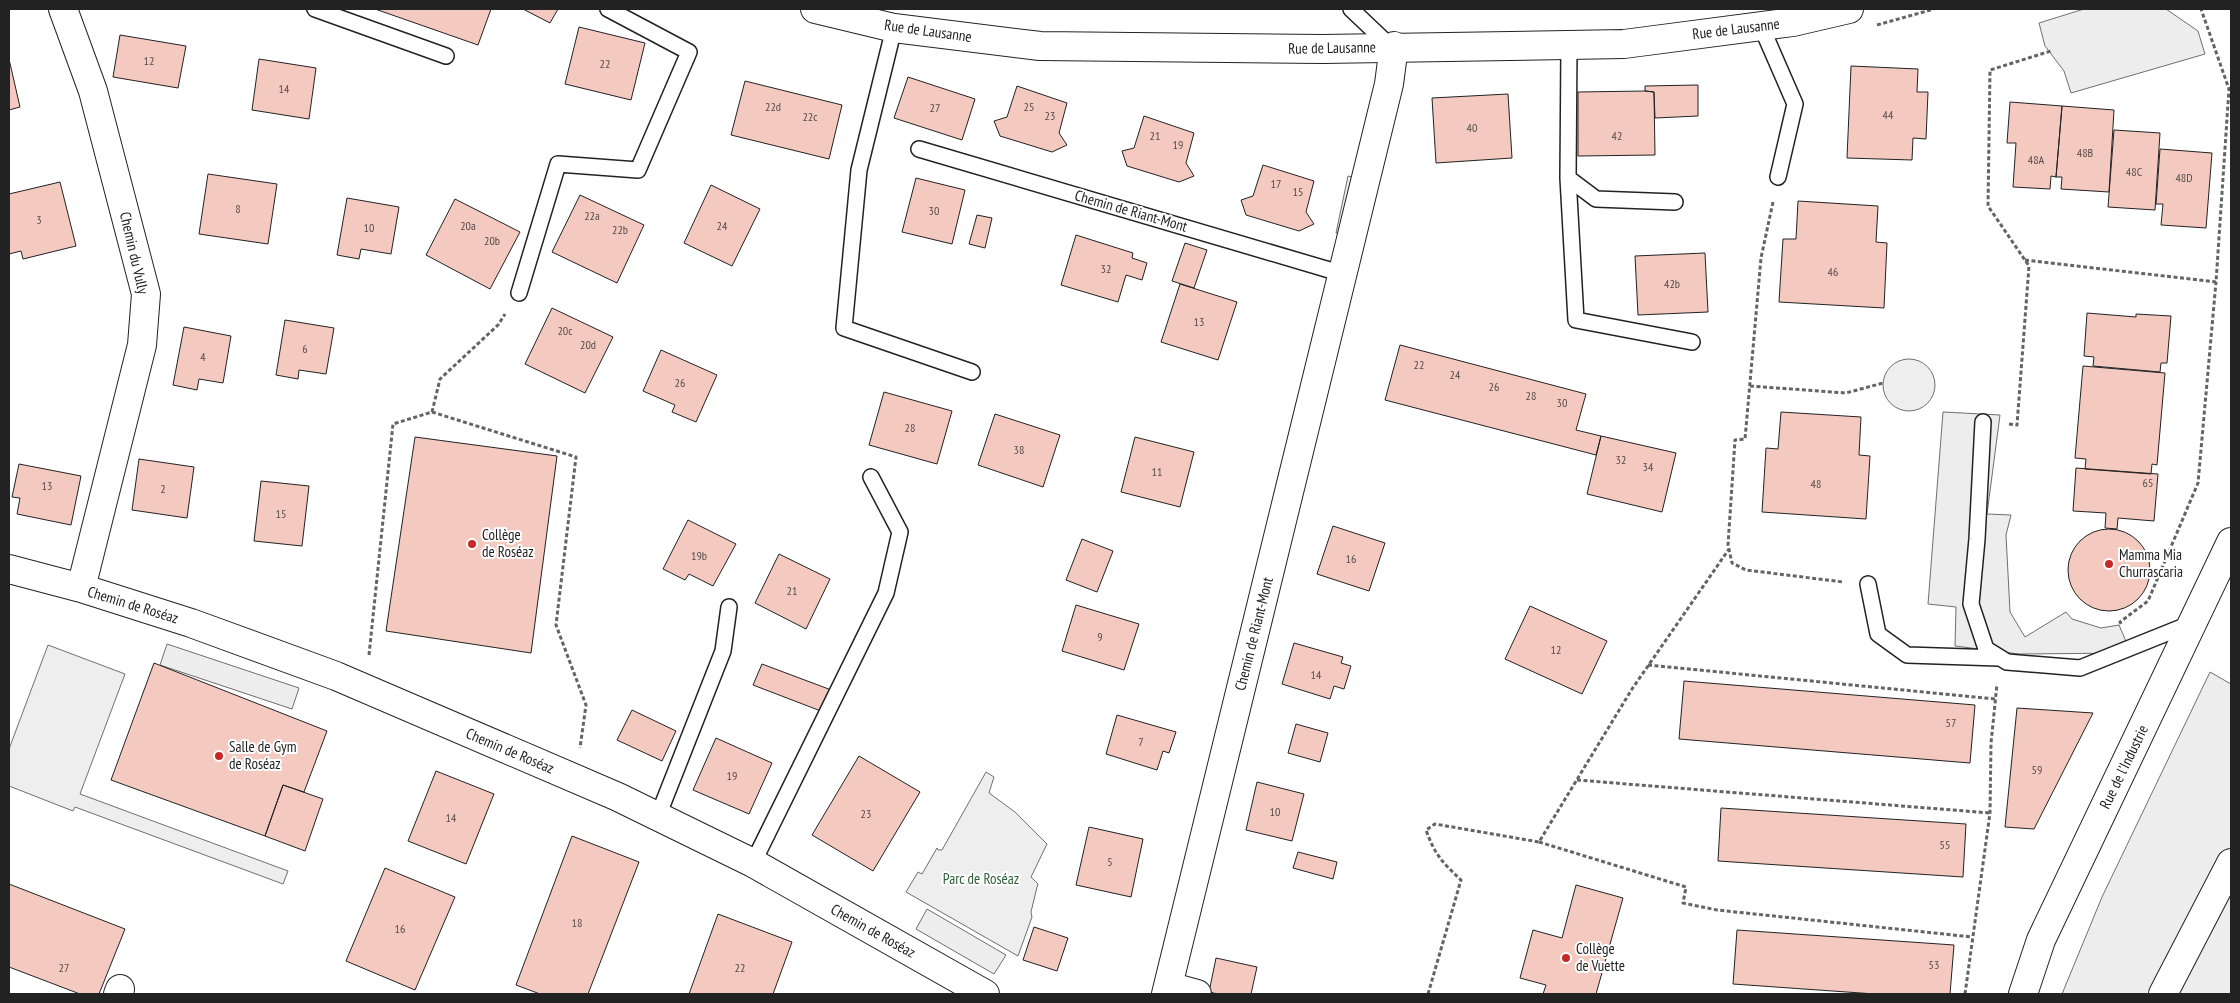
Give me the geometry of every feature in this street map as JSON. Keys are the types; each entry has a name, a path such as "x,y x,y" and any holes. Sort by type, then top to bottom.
{"street":[{"name":"Chemin du Vully","path":"63,9 93,91 146,294 142,345 82,588"},
{"name":"Rue de Lausanne","path":"815,9 894,28 1040,46 1314,49 1392,46 1624,44 1793,22 1850,9"},
{"name":"Chemin de Riant-Mont","path":"1167,990 1389,84 1392,46"},
{"name":"Rue de l'Industrie","path":"2023,994 2041,940 2231,542"},
{"name":"Chemin de Roséaz","path":"9,569 82,588 191,623 336,676 618,796 753,863 986,994"},
{"path":"2163,994 2231,863"},
{"path":"1167,990 1197,994"}],"lane":[{"path":"314,9 446,56"},
{"path":"519,293 558,164 638,170 689,52 608,9"},
{"path":"1351,9 1392,46"},
{"path":"1761,26 1795,104 1778,177"},
{"path":"894,28 859,170 844,328 972,372"},
{"path":"1569,45 1568,178 1576,320 1692,342"},
{"name":"Chemin de Riant-Mont","path":"919,149 1343,274"},
{"path":"1568,178 1596,199 1675,202"},
{"path":"1983,422 1977,539 1971,604 1986,649 2007,662 2080,668 2193,622"},
{"path":"753,863 886,593 900,532 871,477"},
{"path":"1868,584 1878,634 1907,655 2000,658"},
{"path":"658,816 723,651 729,607"}],"path":[{"path":"2132,647 2120,622 2148,601 2198,483 2216,282 2229,89 2201,9"},
{"path":"1983,422 2017,425 2029,266 1988,206 1990,70 2051,51"},
{"path":"1778,177 1761,258 1745,439 1735,440 1729,549 1732,562 1746,570 1820,581 1868,584"},
{"path":"2025,260 2216,282"},
{"path":"432,412 440,379 498,324"},
{"path":"1750,386 1846,392 1883,383"},
{"path":"368,660 393,424 432,412 576,457 556,625 586,705 580,750"},
{"path":"1539,842 1648,665 1729,549"},
{"path":"1648,665 1995,699"},
{"path":"1965,994 1990,813 1991,743 1996,694"},
{"path":"1576,780 1990,813"},
{"path":"1428,994 1460,880 1433,850 1426,830 1435,824 1539,842 1686,887 1683,903 1717,910 1972,937"}],"green space":[{"path":"1904,359 1914,359 1928,366 1935,380 1935,390 1928,404 1914,411 1904,411 1894,407 1887,400 1883,390 1883,380 1887,370 1894,363"},
{"path":"48,645 125,674 80,794 288,871 283,884 75,807 73,811 9,786 9,749"},
{"name":"Parc de Roséaz","path":"986,772 994,777 989,793 1015,812 1047,844 1031,877 1038,884 1031,912 1032,917 1018,956 906,892 918,872 922,874 937,848 942,850"}],"shaded area":[{"path":"2084,9 2166,9 2198,31 2205,54 2071,93 2064,71 2045,46 2039,23"},
{"path":"1348,176 1362,179 1350,235 1336,233"},
{"path":"1943,412 2000,415 1987,514 2011,515 2006,535 2010,612 2025,637 2066,612 2072,619 2101,628 2119,625 2131,653 2019,654 1955,646 1956,607 1928,604"},
{"path":"167,644 299,688 292,709 160,665"},
{"path":"2210,672 2231,684 2231,994 2062,994 2102,897"},
{"path":"927,909 1006,955 994,974 916,929"}],"building":[{"path":"375,9 491,9 478,45"},
{"path":"523,9 558,9 550,23"},
{"path":"579,27 645,43 631,100 565,84"},
{"path":"120,35 186,46 178,88 113,77"},
{"path":"9,59 20,107 9,110"},
{"path":"259,59 316,68 309,119 252,110"},
{"path":"1851,66 1918,69 1917,92 1928,92 1926,139 1913,138 1912,160 1847,158"},
{"path":"908,77 975,99 962,140 894,118"},
{"path":"745,81 842,105 829,159 731,135"},
{"path":"1698,85 1698,116 1655,118 1654,92 1645,91 1645,86"},
{"path":"1017,86 1067,103 1059,133 1067,145 1052,152 1000,136 994,121 1007,117"},
{"path":"1578,92 1654,92 1655,155 1578,156"},
{"path":"1508,94 1512,158 1436,163 1432,98"},
{"path":"2010,102 2062,106 2056,177 2051,176 2050,189 2013,187 2016,143 2007,143"},
{"path":"2062,106 2114,110 2109,192 2061,189 2062,177 2056,177"},
{"path":"1144,116 1194,133 1186,163 1194,176 1179,182 1127,166 1122,151 1134,148"},
{"path":"2114,130 2160,133 2155,210 2108,207"},
{"path":"2160,149 2212,153 2206,228 2161,225 2163,204 2156,204"},
{"path":"1263,165 1314,181 1306,212 1314,224 1299,231 1246,215 1241,200 1253,196"},
{"path":"208,174 277,184 268,244 199,234"},
{"path":"916,178 965,190 952,244 902,232"},
{"path":"60,182 76,246 23,259 21,251 9,254 9,194"},
{"path":"711,185 760,209 732,266 684,243"},
{"path":"580,195 644,225 617,283 552,252"},
{"path":"347,198 399,207 391,254 361,249 359,259 337,255"},
{"path":"455,199 520,232 490,289 426,255"},
{"path":"1798,201 1878,206 1876,242 1887,243 1884,308 1779,302 1783,239 1796,239"},
{"path":"977,215 992,218 985,248 969,244"},
{"path":"1076,235 1133,253 1132,258 1147,263 1142,280 1126,275 1118,302 1061,285"},
{"path":"1185,243 1207,250 1194,288 1172,281"},
{"path":"1705,253 1708,312 1638,315 1635,256"},
{"path":"1180,284 1237,302 1218,360 1161,342"},
{"path":"552,308 613,337 585,393 525,364"},
{"path":"2087,313 2136,317 2136,314 2171,316 2167,363 2161,363 2160,372 2093,366 2094,357 2084,356"},
{"path":"285,320 334,328 326,374 299,370 298,379 276,375"},
{"path":"184,327 231,336 223,383 199,379 197,390 173,385"},
{"path":"1400,345 1586,394 1576,430 1601,436 1596,455 1385,400"},
{"path":"661,350 717,375 696,422 672,412 675,405 643,391"},
{"path":"2083,366 2165,373 2157,465 2152,464 2151,474 2085,469 2086,459 2075,458"},
{"path":"884,392 952,411 937,464 869,445"},
{"path":"1781,412 1861,417 1859,455 1870,456 1866,519 1762,512 1766,448 1778,449"},
{"path":"995,414 1060,435 1043,487 978,465"},
{"path":"1601,436 1676,453 1662,512 1587,494"},
{"name":"Collège de Roséaz","path":"415,437 557,456 531,653 386,631"},
{"path":"1135,437 1194,452 1180,507 1121,492"},
{"path":"139,459 194,467 187,518 132,510"},
{"path":"19,464 81,476 71,525 17,514 20,498 12,497"},
{"path":"2076,468 2158,474 2154,521 2118,518 2117,529 2105,528 2106,513 2073,511"},
{"path":"261,481 309,486 302,546 254,541"},
{"path":"688,520 736,544 713,586 689,574 685,580 663,569"},
{"path":"1333,526 1385,543 1369,591 1317,574"},
{"name":"Mamma Mia Churrascaria","path":"2109,529 2125,532 2138,541 2147,554 2150,570 2147,586 2138,599 2125,608 2109,611 2093,608 2080,599 2071,586 2068,570 2071,554 2080,541 2093,532"},
{"path":"1082,539 1113,551 1097,592 1066,580"},
{"path":"779,554 830,579 806,629 755,603"},
{"path":"1076,605 1139,624 1124,670 1062,651"},
{"path":"1530,606 1607,641 1582,694 1505,659"},
{"path":"1294,643 1343,657 1341,663 1351,666 1344,689 1334,686 1330,699 1282,684"},
{"name":"Salle de Gym de Roséaz","path":"154,663 327,731 304,792 283,785 265,836 111,780"},
{"path":"762,664 834,691 826,713 753,685"},
{"path":"1684,681 1975,705 1970,763 1679,739"},
{"path":"2017,708 2093,713 2034,829 2005,827"},
{"path":"632,710 676,731 662,761 617,740"},
{"path":"1117,715 1176,732 1169,753 1163,751 1157,770 1106,754"},
{"path":"1296,724 1328,733 1320,762 1288,753"},
{"path":"716,738 772,763 749,814 693,790"},
{"path":"859,756 920,792 873,871 812,835"},
{"path":"436,771 494,794 466,864 408,841"},
{"path":"1257,782 1304,794 1292,841 1246,830"},
{"path":"283,785 323,799 305,851 265,836"},
{"path":"1721,808 1966,824 1963,877 1718,861"},
{"path":"1089,827 1143,839 1131,897 1076,885"},
{"path":"572,836 639,862 588,994 540,994 516,985"},
{"path":"1298,852 1337,862 1333,879 1293,868"},
{"path":"385,868 455,897 415,990 346,961"},
{"path":"9,884 125,929 99,994 80,994 9,967"},
{"name":"Collège de Vuette","path":"1576,885 1623,898 1596,994 1543,994 1546,985 1520,978 1533,930 1562,938"},
{"path":"718,914 792,942 773,994 689,994"},
{"path":"1034,927 1068,938 1057,971 1023,960"},
{"path":"1737,930 1954,945 1950,994 1875,994 1733,984"},
{"path":"1216,958 1257,967 1251,994 1218,994 1209,992"}],"place":[{"name":"Collège de Roséaz","path":"472,544"},
{"name":"Mamma Mia Churrascaria","path":"2109,564"},
{"name":"Salle de Gym de Roséaz","path":"219,756"},
{"name":"Collège de Vuette","path":"1566,958"}]}
